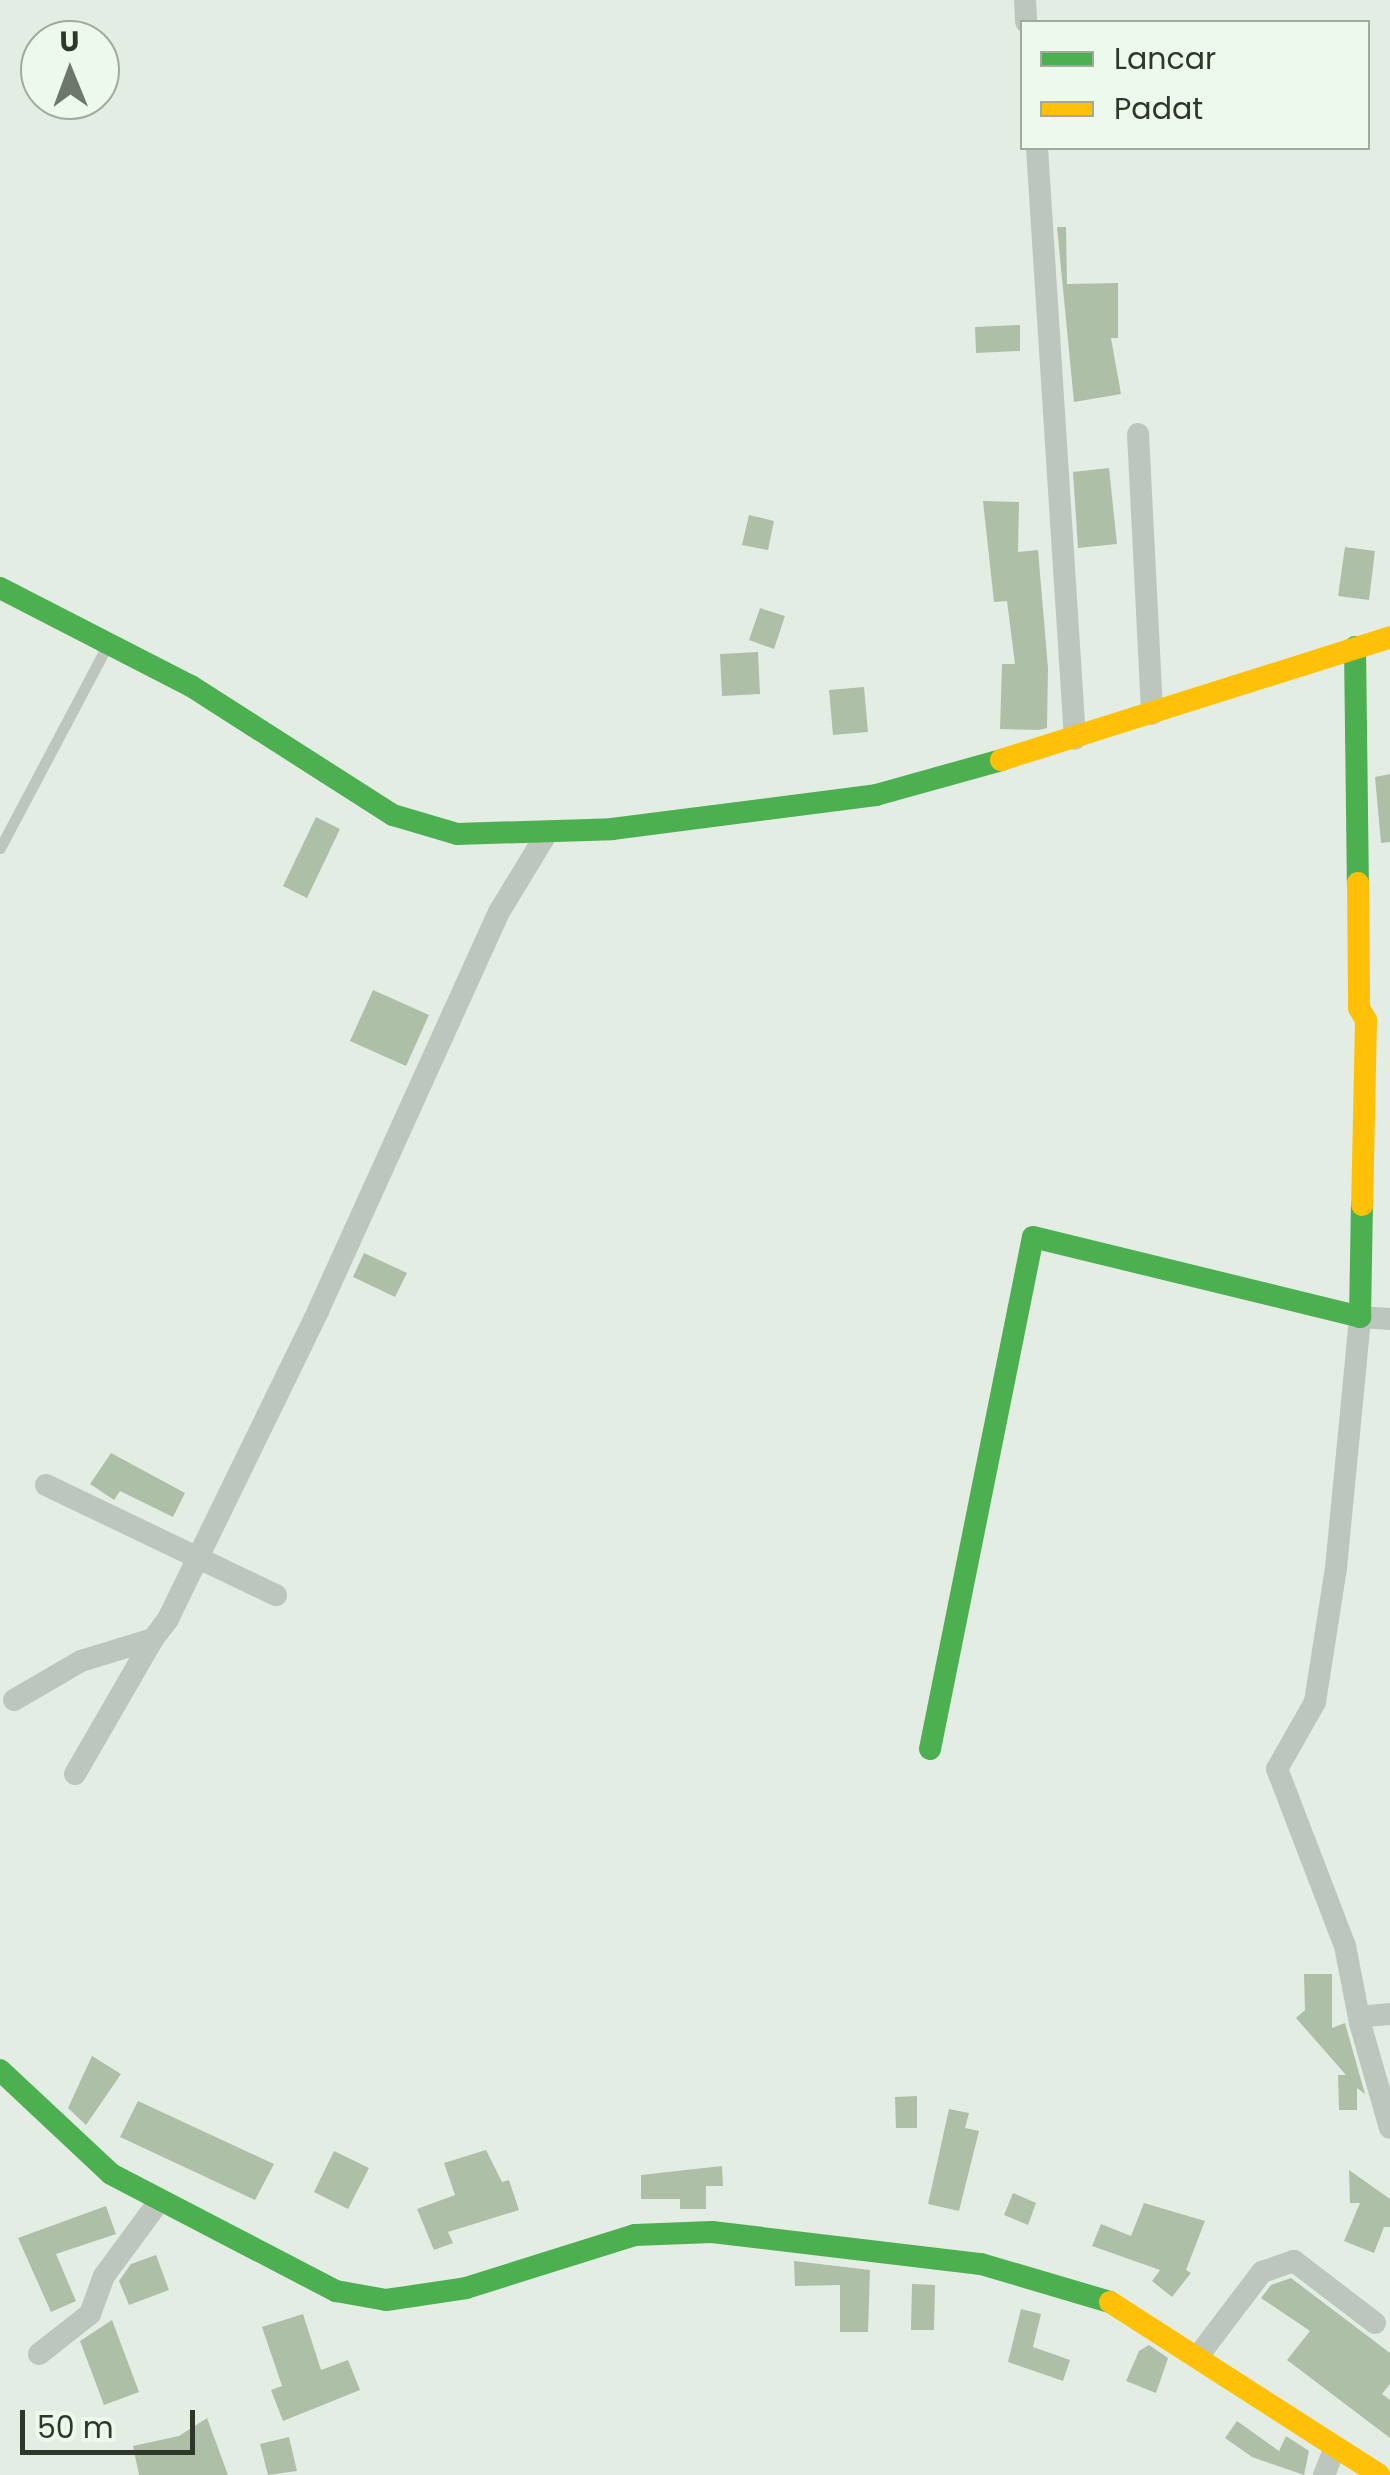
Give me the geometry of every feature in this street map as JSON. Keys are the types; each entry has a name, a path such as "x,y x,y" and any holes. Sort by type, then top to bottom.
{"street":[{"path":"1037,150 1075,739"},
{"path":"1138,434 1152,714"},
{"path":"0,588 192,686 393,815 457,834 547,833 876,795 1075,739 1390,637"},
{"path":"1355,647 1359,1008 1366,1020 1360,1317 1336,1568 1315,1702 1277,1769 1321,1872 1390,2128"},
{"path":"75,1774 196,1561 499,912 547,833"},
{"path":"1366,1020 1390,1025"},
{"path":"930,1749 1033,1236 1360,1317 1390,1319"},
{"path":"46,1485 196,1561 276,1596"},
{"path":"14,1700 81,1661 153,1638"},
{"path":"1360,2023 1366,2016 1390,2014"},
{"path":"0,2070 68,2138 158,2204 336,2291 386,2300 466,2288 635,2234 712,2232 981,2264 1126,2306 1202,2352 1334,2450 1380,2475"},
{"path":"39,2354 90,2314 104,2276 158,2204"},
{"path":"1202,2352 1262,2272 1294,2261 1375,2323"},
{"path":"1324,2475 1334,2450"}],"lane":[{"path":"0,848 108,644"}],"building":[{"path":"1057,227 1066,227 1067,284 1118,283 1118,338 1111,338 1121,394 1074,402"},
{"path":"1020,325 1020,351 976,353 975,327"},
{"path":"1109,468 1117,544 1078,548 1073,472"},
{"path":"983,501 1019,502 1018,552 1038,550 1048,668 1047,728 1000,729 1002,664 1015,664 1007,601 994,602"},
{"path":"749,515 774,521 768,550 742,545"},
{"path":"1345,547 1375,551 1369,600 1338,596"},
{"path":"760,608 785,616 774,649 749,640"},
{"path":"758,652 760,694 722,696 720,654"},
{"path":"864,687 868,732 833,735 829,690"},
{"path":"1390,774 1390,842 1381,843 1375,777"},
{"path":"316,817 340,829 307,898 283,886"},
{"path":"373,990 429,1015 406,1066 350,1041"},
{"path":"364,1253 407,1273 395,1297 353,1277"},
{"path":"111,1453 185,1493 173,1517 120,1491 114,1500 90,1484"},
{"path":"1304,1974 1332,1974 1332,2028 1345,2023 1365,2094 1357,2088 1357,2110 1339,2110 1338,2075 1346,2075 1296,2018 1305,2010"},
{"path":"92,2056 121,2074 86,2125 68,2108"},
{"path":"917,2096 917,2128 896,2128 895,2097"},
{"path":"138,2101 274,2164 255,2200 120,2137"},
{"path":"949,2109 969,2113 965,2128 979,2131 959,2211 928,2204"},
{"path":"486,2150 502,2182 509,2180 519,2210 448,2232 453,2243 434,2250 417,2209 455,2195 444,2163"},
{"path":"334,2151 369,2168 348,2209 314,2192"},
{"path":"722,2166 723,2186 706,2186 706,2209 680,2209 680,2199 641,2199 641,2175"},
{"path":"1349,2170 1390,2199 1390,2227 1384,2227 1374,2253 1344,2241 1360,2203 1350,2203"},
{"path":"1013,2193 1036,2203 1028,2225 1004,2215"},
{"path":"1144,2203 1205,2221 1186,2270 1191,2273 1172,2297 1152,2281 1160,2270 1092,2246 1101,2224 1131,2236"},
{"path":"106,2206 116,2234 56,2254 76,2301 51,2312 18,2238"},
{"path":"156,2255 169,2290 129,2305 119,2281 131,2264"},
{"path":"794,2261 870,2270 868,2332 840,2332 840,2285 795,2286"},
{"path":"1291,2278 1390,2353 1390,2384 1382,2394 1390,2400 1390,2438 1287,2360 1310,2331 1261,2298 1271,2285"},
{"path":"912,2284 935,2285 934,2330 911,2330"},
{"path":"1021,2309 1041,2314 1033,2347 1070,2360 1063,2381 1008,2362"},
{"path":"303,2314 321,2370 348,2360 360,2390 283,2421 271,2390 282,2386 262,2327"},
{"path":"112,2320 139,2392 104,2405 80,2341"},
{"path":"1149,2345 1168,2358 1156,2393 1126,2381 1139,2351"},
{"path":"207,2418 228,2475 139,2475 133,2446 179,2436"},
{"path":"1237,2421 1279,2451 1286,2436 1309,2451 1304,2475 1252,2457 1225,2438"},
{"path":"289,2437 297,2471 268,2475 260,2444"}],"traffic: fast":[{"path":"0,588 191,686 393,815 457,834 612,829 876,795 1001,760"},
{"path":"1355,647 1358,883"},
{"path":"930,1749 1033,1237 1360,1317 1362,1205"},
{"path":"0,2070 111,2174 336,2291 386,2300 466,2288 635,2235 712,2232 981,2264 1110,2302"}],"traffic: slow":[{"path":"1001,760 1390,637"},
{"path":"1358,883 1359,1008 1366,1020 1362,1205"},
{"path":"1110,2302 1379,2475"}]}
